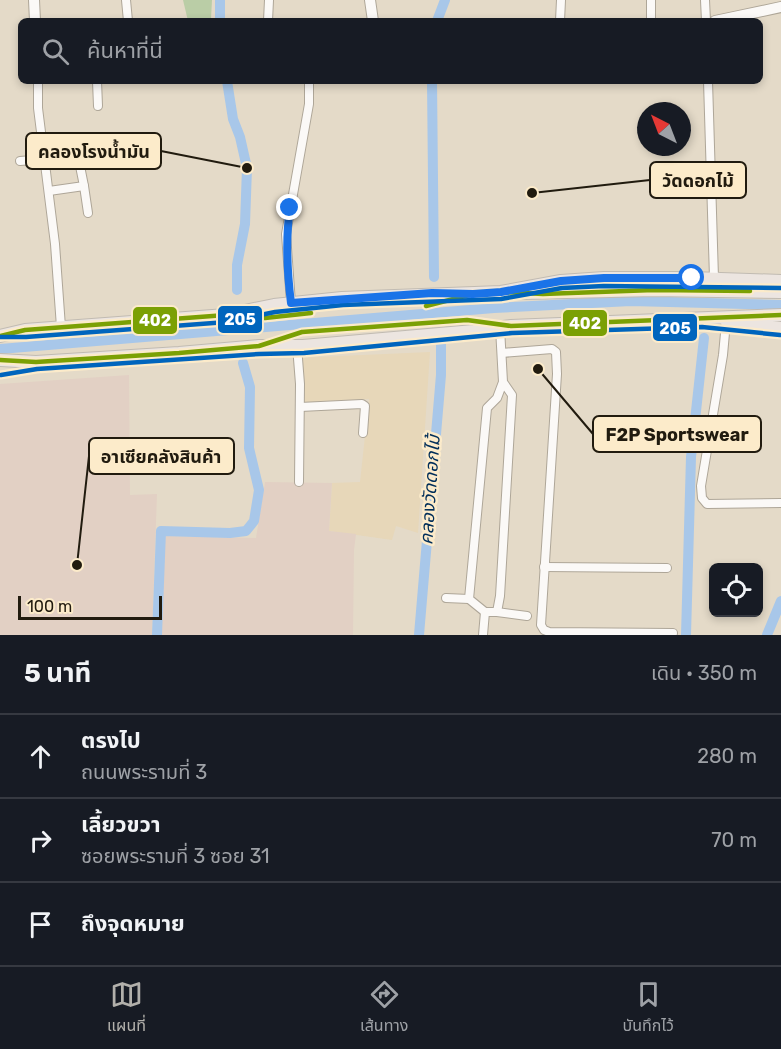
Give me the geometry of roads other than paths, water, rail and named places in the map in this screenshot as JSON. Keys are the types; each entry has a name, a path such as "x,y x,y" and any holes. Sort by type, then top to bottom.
{"main road":[{"path":"501,292 561,281 604,278 714,278 781,282"},
{"path":"0,329 25,330 226,315 291,303 388,296 501,292 543,294 607,291 781,292"},
{"path":"0,368 36,362 259,346 297,346 500,328 781,315"},
{"path":"702,319 781,328"},
{"path":"0,336 25,330"},
{"path":"0,360 36,362"}],"street":[{"path":"34,0 35,18"},
{"path":"126,0 128,18"},
{"path":"268,18 270,0"},
{"path":"370,0 372,18"},
{"path":"560,18 561,0"},
{"path":"651,0 651,18"},
{"path":"705,0 706,18"},
{"path":"729,18 781,7"},
{"path":"38,84 38,108 55,244 61,327"},
{"path":"97,84 98,106"},
{"path":"291,303 286,234 308,111 309,84"},
{"path":"708,84 714,278"},
{"path":"20,161 44,159"},
{"path":"79,161 88,213"},
{"path":"49,191 84,186"},
{"path":"726,322 723,356 701,486 702,498 707,504 781,503"},
{"path":"469,599 487,408 497,398 503,382 500,328"},
{"path":"297,346 300,407 299,483"},
{"path":"502,353 552,349 556,352 557,374 541,625 544,630 549,632 673,633"},
{"path":"497,612 500,596 512,395 503,382"},
{"path":"300,407 362,404 366,411 363,433"},
{"path":"544,567 667,568"},
{"path":"446,598 469,599 485,612 527,616"},
{"path":"483,635 485,612"}],"waterway":[{"path":"220,0 220,18"},
{"name":"คลองวัดดอกไม้","path":"438,18 445,0"},
{"path":"227,84 233,119 247,168 245,224 237,265 237,290"},
{"name":"คลองวัดดอกไม้","path":"432,84 434,277"},
{"path":"0,349 494,308 631,301 781,305"},
{"path":"686,635 691,457 704,338"},
{"name":"คลองวัดดอกไม้","path":"419,635 441,375 441,344"},
{"path":"157,635 161,531 230,533 246,531 254,521 259,490 249,448 250,387 243,363"},
{"path":"767,635 781,601"}],"place":[{"name":"คลองโรงน้ำมัน","path":"247,168"},
{"name":"วัดดอกไม้","path":"532,193"},
{"name":"F2P Sportswear","path":"538,369"},
{"name":"อาเซียคลังสินค้า","path":"77,565"}]}
